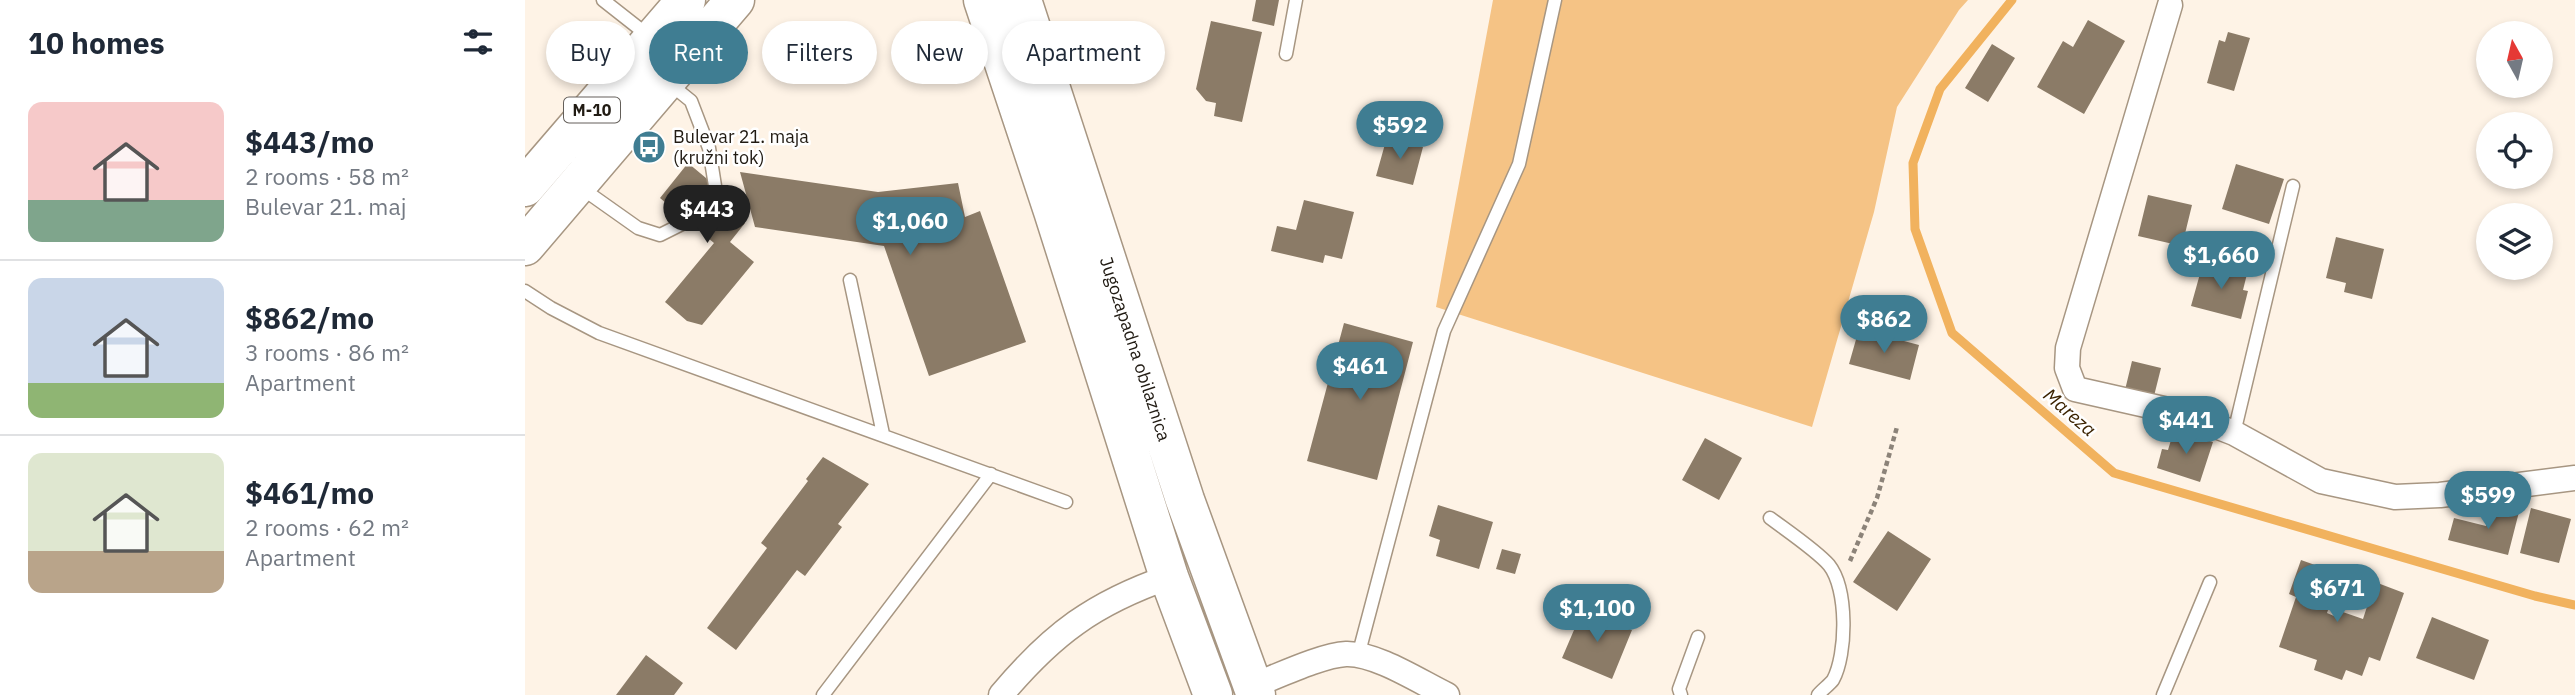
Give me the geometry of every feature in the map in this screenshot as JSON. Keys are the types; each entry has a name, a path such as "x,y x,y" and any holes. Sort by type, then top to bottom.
{"main road":[{"name":"M-10","path":"669,21 686,0"},
{"name":"M-10","path":"717,21 735,0"},
{"path":"957,0 976,19 987,14"},
{"name":"Jugozapadna obilaznica","path":"1023,0 1185,500 1254,690"},
{"name":"Jugozapadna obilaznica","path":"987,14 1169,577 1213,695"},
{"name":"M-10","path":"525,187 649,45"},
{"name":"M-10","path":"525,246 663,84"}],"street":[{"path":"2170,5 2068,348 2067,368 2075,388 2168,410 2234,433 2321,481 2395,497 2440,495 2575,478"},
{"path":"1001,695 1044,648 1077,620 1131,590 1169,577"},
{"path":"1254,690 1309,664 1346,654 1372,658 1447,695"}],"lane":[{"path":"603,0 649,37"},
{"path":"1286,54 1296,0"},
{"path":"1358,656 1444,331 1519,164 1555,0"},
{"path":"670,84 691,102 709,148 716,186"},
{"path":"577,185 638,228 660,235 688,221"},
{"path":"2234,433 2293,186"},
{"path":"850,280 883,434"},
{"path":"525,291 551,309 599,333 1066,502"},
{"path":"823,695 991,474"},
{"path":"1770,518 1829,565 1840,588 1843,618 1838,662 1832,680 1818,695"},
{"path":"2163,695 2210,582"},
{"path":"1681,695 1679,689 1698,637"}],"path":[{"path":"1840,588 1877,498 1897,427"}],"shaded area":[{"path":"1493,0 1968,0 1897,107 1874,212 1812,427 1436,307"}],"building":[{"path":"1256,0 1279,0 1274,26 1252,21"},
{"path":"2088,20 2125,41 2084,114 2037,87 2063,41 2073,47"},
{"path":"1211,21 1262,32 1242,122 1214,116 1216,103 1206,101 1196,89"},
{"path":"2228,32 2250,38 2234,91 2207,83 2219,40 2225,42"},
{"path":"1992,44 2015,58 1988,102 1965,88"},
{"path":"1387,137 1423,147 1413,185 1376,176"},
{"path":"688,163 742,208 745,223 730,242 754,262 702,325 687,321 665,302 714,243 660,198"},
{"path":"2236,164 2284,179 2269,224 2222,209"},
{"path":"740,172 878,192 958,183 965,217 980,211 1026,342 929,376 884,246 755,227"},
{"path":"2148,195 2192,205 2182,246 2138,236"},
{"path":"1304,200 1354,212 1342,259 1325,255 1323,263 1271,251 1277,226 1296,230"},
{"path":"2336,237 2384,249 2372,299 2344,292 2346,283 2326,278"},
{"path":"2203,263 2247,274 2243,290 2248,291 2241,319 2191,306"},
{"path":"1344,323 1413,342 1377,480 1307,461"},
{"path":"1859,329 1919,345 1910,380 1849,364"},
{"path":"2132,361 2161,368 2154,396 2125,390"},
{"path":"2174,430 2213,442 2200,482 2157,468 2162,449 2168,450"},
{"path":"1705,438 1742,458 1719,500 1682,480"},
{"path":"823,457 869,484 838,524 842,527 805,576 797,570 736,650 707,628 767,548 761,543"},
{"path":"2504,504 2520,508 2508,555 2448,540 2454,518 2486,526 2490,507 2503,510"},
{"path":"1438,505 1493,522 1479,569 1436,556 1440,540 1429,536"},
{"path":"2531,508 2571,519 2559,563 2520,553"},
{"path":"1888,531 1931,559 1897,611 1853,582"},
{"path":"1502,549 1521,554 1515,574 1496,569"},
{"path":"2301,560 2340,574 2327,613 2334,616 2337,610 2363,619 2375,582 2404,593 2380,661 2369,657 2362,676 2346,670 2342,680 2314,670 2317,660 2279,647 2296,597 2289,594"},
{"path":"1583,609 1632,630 1612,679 1562,658"},
{"path":"2432,617 2489,640 2474,680 2416,658"},
{"path":"646,655 683,683 674,695 616,695"}],"waterway":[{"name":"Mareza","path":"2012,0 1940,89 1913,163 1915,229 1952,333 2114,473 2535,596 2575,605"}],"place":[{"name":"Bulevar 21. maja (kružni tok)","path":"649,147"}]}
